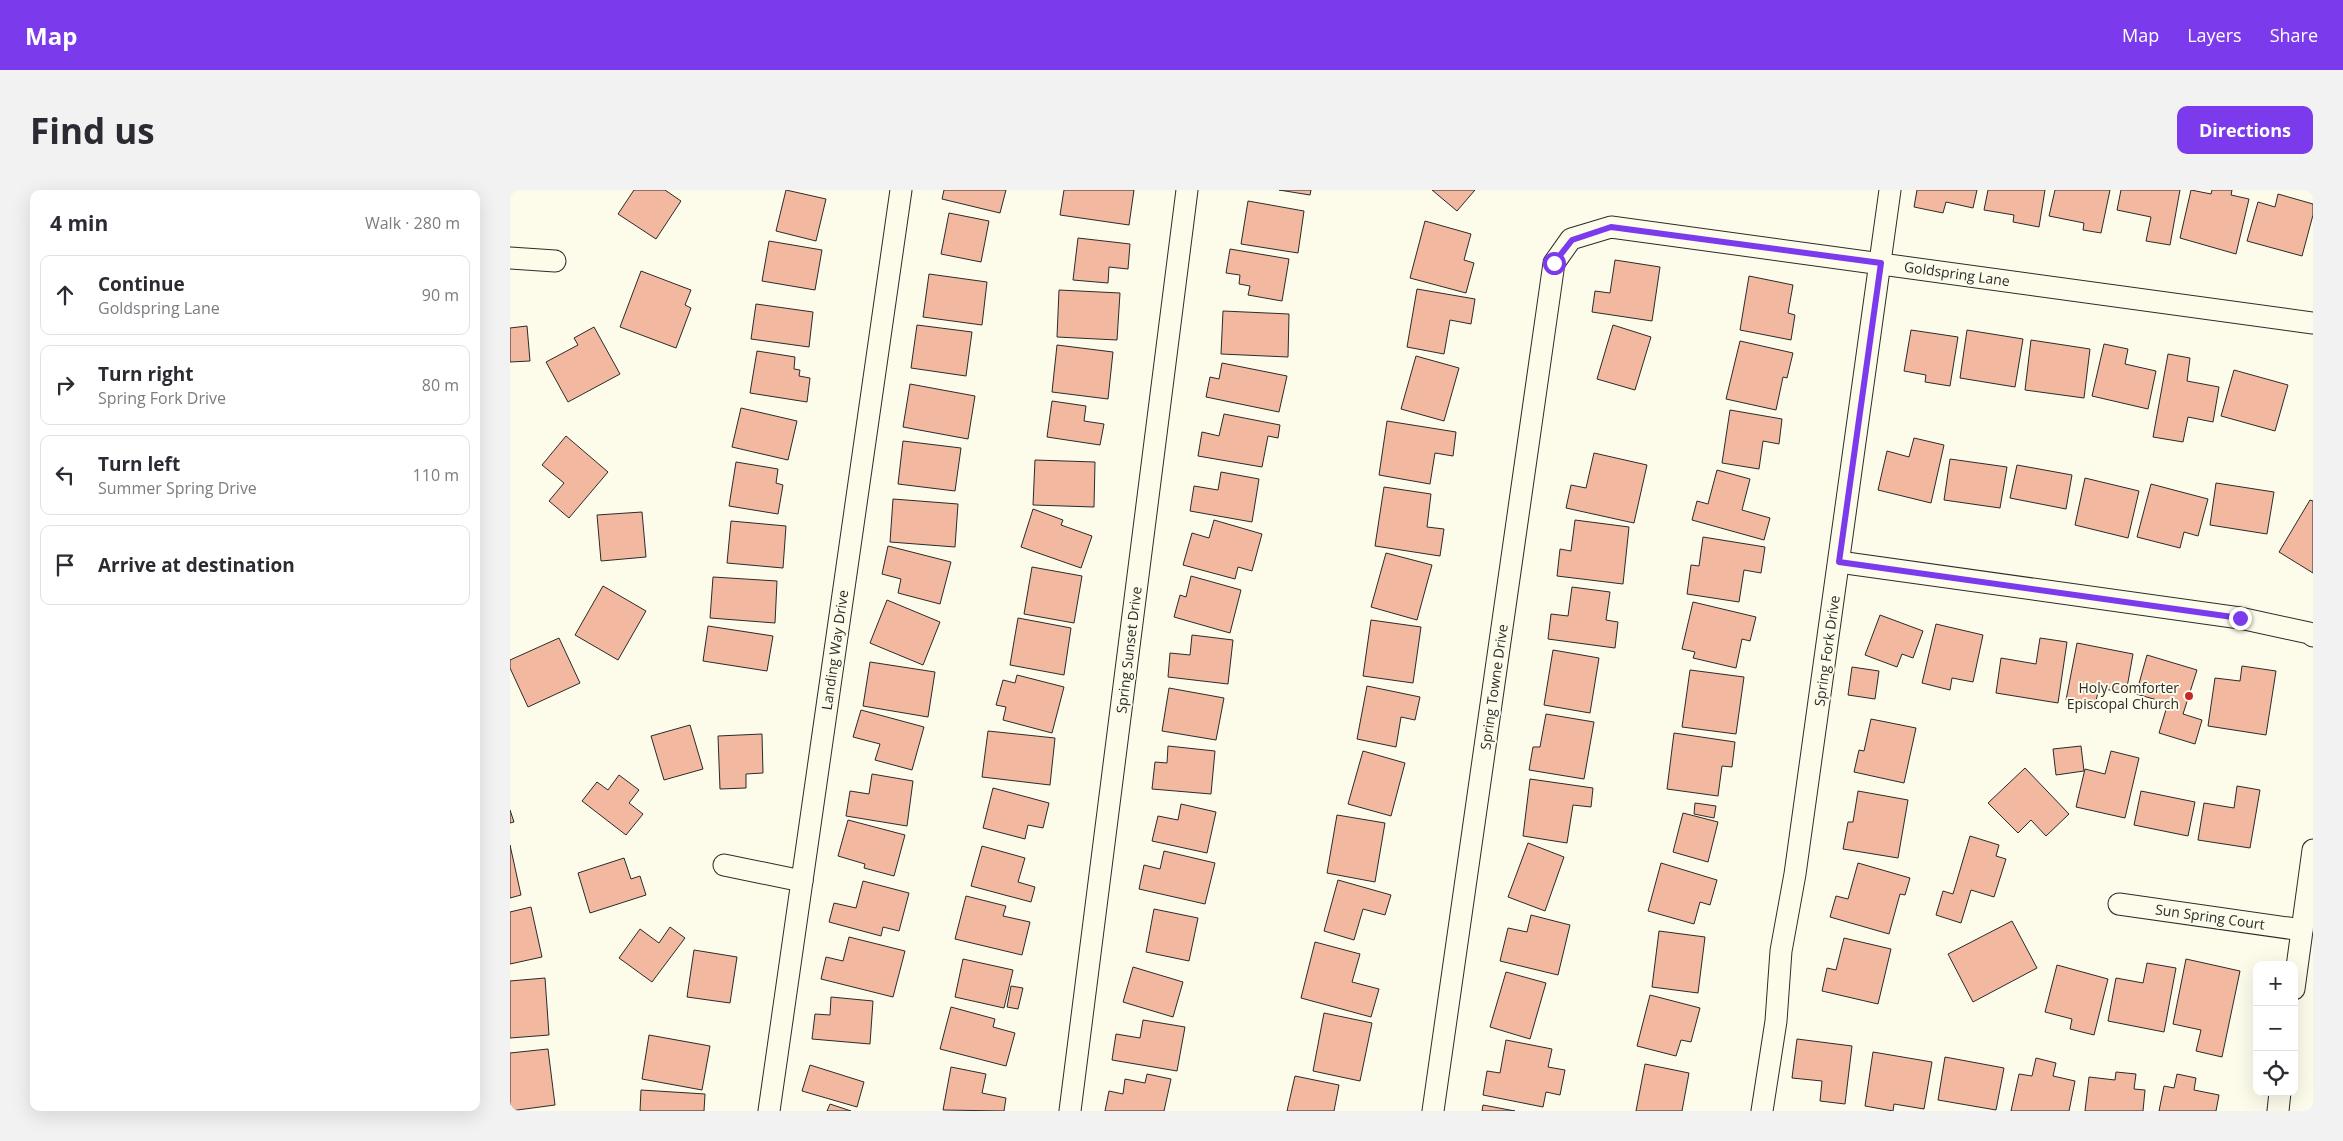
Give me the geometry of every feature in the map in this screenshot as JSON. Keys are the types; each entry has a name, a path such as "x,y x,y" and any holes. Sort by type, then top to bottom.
{"street":[{"name":"Landing Way Drive","path":"769,1111 901,190"},
{"name":"Spring Sunset Drive","path":"1070,1111 1187,190"},
{"name":"Spring Fork Drive","path":"1762,1111 1776,1021 1781,951 1795,874 1890,190"},
{"name":"Goldspring Lane","path":"1554,263 1572,240 1611,227 2313,323"},
{"path":"510,258 554,261"},
{"name":"Spring Towne Drive","path":"1433,1111 1554,263"},
{"path":"1839,562 2240,618 2309,633 2313,636"},
{"path":"2298,961 2313,850"},
{"path":"724,865 802,881"},
{"name":"Sun Spring Court","path":"2118,904 2302,930"},
{"path":"2278,1111 2280,1096"}],"building":[{"path":"634,190 665,190 681,201 656,239 618,214"},
{"path":"786,190 826,199 816,241 776,231"},
{"path":"944,190 1006,190 1000,213 942,199"},
{"path":"1064,190 1134,190 1129,225 1060,215"},
{"path":"1279,190 1311,190 1310,195"},
{"path":"1432,190 1475,190 1457,211"},
{"path":"1917,190 1977,190 1973,208 1946,202 1943,213 1914,207"},
{"path":"1988,190 2045,190 2039,227 2013,222 2014,215 1984,210"},
{"path":"2055,190 2110,190 2101,233 2083,230 2084,223 2049,216"},
{"path":"2121,190 2180,190 2170,245 2146,241 2151,217 2117,210"},
{"path":"2191,190 2211,194 2212,190 2232,190 2231,195 2249,199 2236,254 2180,238"},
{"path":"2278,194 2313,204 2313,215 2302,256 2247,241 2258,202 2275,207"},
{"path":"1248,201 1304,211 1298,253 1241,244"},
{"path":"949,213 989,221 981,262 941,254"},
{"path":"1425,221 1471,234 1464,260 1474,263 1466,293 1410,278"},
{"path":"1078,238 1130,244 1128,269 1109,267 1108,283 1073,280"},
{"path":"769,241 822,250 815,290 762,281"},
{"path":"1230,249 1289,259 1282,301 1248,295 1250,286 1239,284 1240,275 1226,273"},
{"path":"1615,260 1660,267 1652,321 1592,312 1595,291 1610,293"},
{"path":"641,271 691,290 685,305 691,308 676,348 620,327"},
{"path":"929,274 987,282 982,325 923,317"},
{"path":"1749,276 1793,285 1788,313 1795,315 1791,340 1740,330"},
{"path":"1417,289 1475,299 1471,324 1450,320 1444,354 1407,347"},
{"path":"1059,290 1120,293 1117,340 1057,337"},
{"path":"756,304 813,312 809,347 751,339"},
{"path":"1223,311 1289,314 1288,357 1221,354"},
{"path":"917,325 972,332 966,376 911,368"},
{"path":"1613,325 1651,337 1635,390 1597,379"},
{"path":"527,326 530,361 510,362 510,328"},
{"path":"594,327 620,374 568,402 546,362 578,345 574,338"},
{"path":"1911,330 1958,337 1950,386 1925,382 1926,375 1904,371"},
{"path":"1967,330 2023,339 2015,387 1960,378"},
{"path":"2031,340 2090,349 2084,398 2025,390"},
{"path":"1740,341 1793,353 1787,378 1783,377 1776,410 1726,399"},
{"path":"2104,344 2128,349 2125,364 2156,371 2148,409 2092,396"},
{"path":"1057,345 1113,352 1108,399 1052,392"},
{"path":"757,351 795,357 794,369 800,370 799,376 810,378 807,402 750,393"},
{"path":"2168,354 2190,358 2187,381 2219,387 2213,422 2188,417 2183,442 2153,437"},
{"path":"1416,356 1459,368 1444,421 1401,409"},
{"path":"1222,363 1287,376 1279,412 1206,397 1210,377 1219,379"},
{"path":"2234,370 2288,385 2275,431 2221,416"},
{"path":"910,384 975,396 968,439 903,427"},
{"path":"1052,401 1086,406 1084,421 1104,424 1100,445 1047,437"},
{"path":"741,408 797,421 788,460 732,447"},
{"path":"1730,410 1782,419 1779,444 1763,441 1759,469 1722,463"},
{"path":"1224,414 1280,425 1278,438 1268,436 1262,467 1198,456 1202,432 1219,436"},
{"path":"1387,421 1456,432 1453,456 1435,453 1430,484 1379,475"},
{"path":"566,436 608,472 569,518 549,501 564,483 542,465"},
{"path":"1914,438 1944,445 1931,503 1878,490 1887,451 1909,457"},
{"path":"903,441 961,448 955,491 898,484"},
{"path":"1594,453 1647,465 1634,523 1566,508 1571,485 1586,488"},
{"path":"1950,459 2007,467 2000,508 1944,500"},
{"path":"1035,460 1095,462 1094,507 1033,505"},
{"path":"736,462 778,469 776,483 783,485 778,514 729,506"},
{"path":"2017,465 2072,475 2066,509 2010,498"},
{"path":"1717,470 1750,479 1742,510 1770,518 1764,540 1692,520 1697,501 1708,504"},
{"path":"1221,472 1259,479 1252,522 1190,511 1194,486 1218,490"},
{"path":"2085,478 2139,491 2128,538 2075,525"},
{"path":"2216,483 2274,492 2267,534 2210,525"},
{"path":"2151,484 2208,499 2198,536 2184,532 2180,548 2137,537"},
{"path":"1384,487 1431,494 1427,527 1444,529 1440,556 1375,546"},
{"path":"893,499 958,504 955,547 890,542"},
{"path":"2310,500 2313,501 2313,573 2279,552"},
{"path":"1033,509 1063,520 1061,525 1092,536 1081,568 1021,547"},
{"path":"642,512 646,557 601,561 597,515"},
{"path":"1214,520 1262,534 1252,571 1238,567 1235,579 1183,565 1192,533 1209,538"},
{"path":"1575,520 1629,527 1623,584 1557,576 1560,549 1571,551"},
{"path":"731,521 786,526 783,568 727,563"},
{"path":"1703,537 1765,547 1761,573 1744,570 1739,602 1687,594 1691,565 1699,566"},
{"path":"888,546 951,562 940,604 898,593 901,579 882,574"},
{"path":"1386,553 1432,565 1417,620 1371,607"},
{"path":"1032,567 1082,576 1074,623 1024,614"},
{"path":"1191,576 1241,590 1230,633 1174,617 1180,595 1186,597"},
{"path":"713,577 777,581 775,623 710,618"},
{"path":"603,586 646,611 618,660 575,635"},
{"path":"1572,587 1610,592 1606,620 1618,622 1615,648 1548,639 1551,614 1568,616"},
{"path":"887,600 940,622 923,665 870,643"},
{"path":"1693,602 1756,617 1750,641 1742,639 1736,668 1693,658 1695,652 1682,649"},
{"path":"1880,615 1923,631 1913,658 1902,654 1897,667 1865,655"},
{"path":"1018,618 1071,628 1064,675 1010,665"},
{"path":"1371,620 1421,627 1413,683 1363,676"},
{"path":"1936,624 1983,635 1973,682 1952,678 1950,690 1922,683"},
{"path":"708,626 773,636 767,671 703,661"},
{"path":"1192,635 1233,640 1228,684 1168,677 1170,653 1190,655"},
{"path":"559,638 580,683 528,707 510,668 510,660"},
{"path":"2040,638 2067,642 2058,703 1996,693 2001,658 2036,664"},
{"path":"2077,643 2133,654 2126,693 2099,688 2095,705 2066,700"},
{"path":"1553,650 1599,658 1590,713 1544,705"},
{"path":"2147,655 2197,670 2183,714 2202,720 2195,744 2159,733 2168,703 2136,694"},
{"path":"870,662 935,672 928,717 863,706"},
{"path":"2242,666 2276,671 2266,735 2208,726 2215,678 2240,681"},
{"path":"1852,667 1879,671 1875,699 1848,695"},
{"path":"1690,670 1744,677 1736,734 1682,727"},
{"path":"1017,675 1064,687 1052,733 1003,720 1006,707 996,705 1003,680 1015,683"},
{"path":"1367,686 1420,697 1415,720 1401,717 1396,747 1357,739"},
{"path":"1169,688 1224,698 1216,740 1162,731"},
{"path":"861,710 924,727 912,770 875,760 880,744 853,737"},
{"path":"1546,714 1594,722 1584,779 1529,770 1533,747 1540,747"},
{"path":"1871,719 1916,728 1904,783 1854,772 1859,750 1864,751"},
{"path":"690,725 703,769 664,780 651,736"},
{"path":"988,731 1055,738 1050,785 982,777"},
{"path":"1674,733 1735,742 1732,767 1722,766 1718,796 1667,789"},
{"path":"762,734 763,773 746,774 746,788 720,789 718,736"},
{"path":"1168,746 1215,751 1211,794 1152,789 1155,762 1167,763"},
{"path":"2081,746 2084,771 2056,775 2053,749"},
{"path":"1363,751 1405,763 1391,816 1348,804"},
{"path":"2111,751 2139,758 2125,818 2076,807 2085,769 2105,774"},
{"path":"2025,768 2069,814 2046,836 2031,820 2018,833 1988,803"},
{"path":"872,774 913,781 907,826 846,816 850,791 869,794"},
{"path":"619,775 639,790 629,803 643,814 626,835 582,801 597,782 608,790"},
{"path":"1530,779 1593,788 1591,807 1573,805 1567,843 1523,836"},
{"path":"2237,786 2260,790 2250,848 2198,840 2204,803 2234,808"},
{"path":"993,788 1049,803 1043,828 1028,825 1025,839 983,828"},
{"path":"1858,791 1908,800 1898,858 1843,849 1848,822 1853,822"},
{"path":"2141,791 2195,802 2188,836 2134,825"},
{"path":"1695,803 1716,806 1714,818 1694,814"},
{"path":"1181,804 1216,812 1207,853 1152,841 1158,816 1178,820"},
{"path":"510,810 514,822 510,823"},
{"path":"1683,813 1718,822 1708,862 1673,852"},
{"path":"1337,815 1385,823 1375,882 1327,873"},
{"path":"848,820 905,835 894,876 864,868 865,864 838,856"},
{"path":"1970,836 1999,845 1996,856 2006,859 1994,897 1971,890 1961,923 1936,915 1943,891 1953,894"},
{"path":"1528,843 1564,857 1545,911 1508,897"},
{"path":"510,845 521,895 510,898"},
{"path":"982,846 1025,858 1018,882 1035,887 1031,902 971,886"},
{"path":"1164,851 1215,863 1205,904 1139,889 1144,865 1160,869"},
{"path":"624,858 631,879 640,876 646,895 590,913 578,873"},
{"path":"1661,863 1717,880 1710,905 1700,902 1694,924 1648,911"},
{"path":"1858,863 1910,878 1905,895 1900,894 1889,934 1830,917 1836,896 1848,899"},
{"path":"1338,880 1391,895 1385,915 1363,909 1354,940 1324,931"},
{"path":"863,881 909,893 899,931 883,927 881,936 829,922 834,903 856,908"},
{"path":"966,896 1006,906 1003,916 1030,922 1022,955 955,939"},
{"path":"531,907 542,957 510,964 510,912"},
{"path":"1154,909 1198,918 1189,961 1146,952"},
{"path":"1531,915 1570,925 1558,975 1500,961 1508,928 1527,932"},
{"path":"2012,921 2037,968 1973,1002 1948,954"},
{"path":"670,927 685,938 652,982 619,958 640,929 659,943"},
{"path":"1659,931 1705,937 1698,993 1652,987"},
{"path":"849,937 905,951 893,997 821,979 826,957 843,961"},
{"path":"1844,938 1891,949 1878,1004 1822,991 1827,968 1836,970"},
{"path":"1315,942 1360,954 1352,982 1379,989 1371,1017 1301,998"},
{"path":"694,950 737,957 730,1003 687,997"},
{"path":"963,959 1013,970 1004,1008 955,997"},
{"path":"2186,959 2240,971 2222,1057 2196,1051 2201,1030 2173,1024"},
{"path":"2147,963 2176,968 2164,1032 2108,1021 2116,978 2143,983"},
{"path":"2057,965 2108,979 2094,1035 2070,1029 2072,1019 2045,1012"},
{"path":"1133,967 1183,982 1173,1017 1123,1002"},
{"path":"1506,972 1546,983 1530,1039 1490,1027"},
{"path":"545,978 549,1035 510,1038 510,981"},
{"path":"1011,986 1023,988 1018,1009 1007,1007"},
{"path":"1650,995 1700,1008 1691,1042 1681,1040 1676,1056 1637,1046"},
{"path":"831,997 873,1001 870,1044 812,1039 815,1014 830,1015"},
{"path":"951,1007 995,1019 993,1027 1015,1033 1006,1066 940,1049"},
{"path":"1324,1013 1372,1023 1360,1081 1313,1071"},
{"path":"1143,1020 1185,1027 1177,1071 1112,1060 1116,1034 1140,1038"},
{"path":"649,1035 710,1046 702,1090 642,1079"},
{"path":"1797,1039 1852,1046 1845,1104 1820,1101 1822,1081 1792,1078"},
{"path":"1506,1040 1552,1049 1548,1067 1565,1070 1560,1095 1546,1092 1543,1107 1483,1095 1487,1071 1500,1073"},
{"path":"548,1049 555,1105 510,1111 510,1053"},
{"path":"1873,1052 1932,1062 1924,1109 1894,1104 1893,1111 1865,1106"},
{"path":"1945,1057 2004,1068 1996,1110 1938,1100"},
{"path":"2036,1058 2056,1063 2053,1076 2075,1081 2069,1111 2011,1111 2019,1074 2032,1076"},
{"path":"1645,1064 1689,1073 1682,1111 1636,1111"},
{"path":"810,1065 864,1082 857,1107 802,1091"},
{"path":"951,1067 986,1074 982,1093 1006,1098 1004,1111 943,1110"},
{"path":"2116,1072 2136,1074 2134,1089 2145,1090 2143,1111 2085,1111 2089,1077 2115,1080"},
{"path":"1147,1074 1171,1079 1164,1111 1105,1111 1109,1091 1123,1094 1125,1079 1145,1083"},
{"path":"2177,1074 2196,1078 2194,1090 2219,1095 2216,1111 2159,1111 2164,1086 2174,1088"},
{"path":"1295,1076 1339,1085 1334,1111 1287,1111"},
{"path":"641,1090 705,1094 704,1111 640,1111"},
{"path":"830,1104 851,1111 827,1111"},
{"path":"1483,1105 1515,1111 1482,1111"}],"place":[{"name":"Holy Comforter Episcopal Church","path":"2189,696"}],"route":[{"path":"1554,263 1572,240 1611,227 1881,263 1839,562 2240,618"}]}
